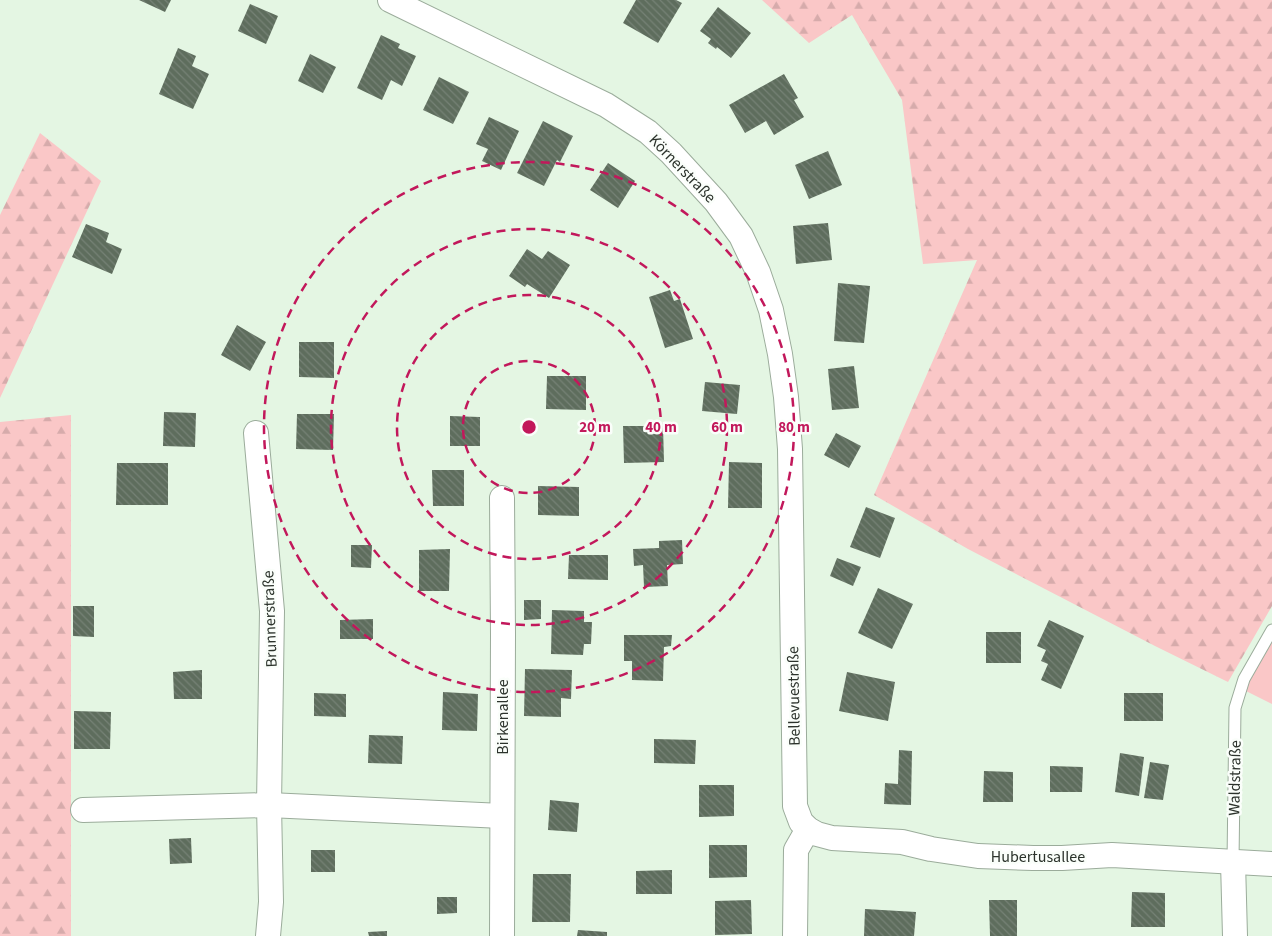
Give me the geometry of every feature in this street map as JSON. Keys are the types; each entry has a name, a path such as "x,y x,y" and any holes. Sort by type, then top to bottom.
{"street":[{"name":"Körnerstraße","path":"390,0 606,105 648,132 671,153 710,195 741,236 758,272 771,310 786,397 790,449"},
{"name":"Brunnerstraße","path":"256,433 272,611 269,806 271,902 268,936"},
{"name":"Bellevuestraße","path":"790,449 795,806 801,822 808,829"},
{"name":"Birkenallee","path":"502,498 502,936"},
{"path":"83,810 269,806 502,816"},
{"path":"795,936 796,850 808,829"},
{"name":"Hubertusallee","path":"808,829 817,834 832,838 902,842 931,849 978,856 1062,858 1112,854 1272,864"},
{"name":"Waldstraße","path":"1233,862 1235,936"}],"lane":[{"name":"Waldstraße","path":"1233,862 1235,708 1244,679 1272,630"}],"green space":[{"path":"762,0 1272,0 1272,606 1228,682 968,549 874,495 977,260 923,264 902,100 852,15 809,43"},
{"path":"40,133 101,181 0,398 0,215"},
{"path":"71,415 71,936 0,936 0,422"},
{"path":"1272,638 1272,704 1242,689"}],"building":[{"path":"139,0 171,0 165,12"},
{"path":"636,0 676,0 682,3 658,43 623,23"},
{"path":"250,4 278,16 266,44 238,31"},
{"path":"718,7 751,33 731,58 717,47 716,49 708,43 711,39 700,31"},
{"path":"381,35 400,44 398,48 416,56 402,86 391,80 382,100 357,88"},
{"path":"178,48 196,56 192,66 209,74 193,109 159,94"},
{"path":"310,54 336,67 323,93 298,81"},
{"path":"784,74 798,98 794,100 804,117 774,135 766,121 745,133 729,105"},
{"path":"439,77 469,92 453,124 423,110"},
{"path":"489,117 519,131 501,170 482,161 488,149 476,144"},
{"path":"543,121 573,136 560,162 557,160 544,186 517,173"},
{"path":"828,151 842,185 809,199 795,165"},
{"path":"608,163 635,181 618,208 590,190"},
{"path":"828,223 832,260 796,264 793,226"},
{"path":"86,224 109,233 106,242 122,249 112,274 72,257"},
{"path":"527,249 542,259 548,251 570,265 549,298 527,284 525,287 509,276"},
{"path":"838,283 870,286 864,343 834,341"},
{"path":"670,290 674,301 680,299 693,339 665,348 649,297"},
{"path":"237,325 266,342 250,371 221,355"},
{"path":"299,342 334,342 334,378 299,377"},
{"path":"854,366 859,408 832,410 828,369"},
{"path":"547,376 586,376 586,410 546,409"},
{"path":"705,382 740,385 737,414 702,411"},
{"path":"164,412 196,413 195,447 163,446"},
{"path":"297,414 334,414 333,450 296,449"},
{"path":"450,416 480,417 480,446 450,446"},
{"path":"623,426 663,426 664,462 624,463"},
{"path":"836,433 861,446 849,468 824,455"},
{"path":"729,462 762,463 762,508 728,508"},
{"path":"117,463 168,463 168,505 116,505"},
{"path":"432,470 464,470 464,506 433,506"},
{"path":"538,486 579,487 579,516 538,515"},
{"path":"866,507 895,518 880,558 850,547"},
{"path":"682,540 683,564 667,565 668,586 644,587 643,565 634,566 633,549 659,548 659,541"},
{"path":"351,545 372,545 371,568 351,567"},
{"path":"450,549 449,591 419,591 419,550"},
{"path":"569,555 608,555 608,580 568,579"},
{"path":"837,558 861,567 853,586 830,576"},
{"path":"878,588 913,604 892,649 858,633"},
{"path":"524,600 541,600 541,619 524,620"},
{"path":"73,606 94,606 94,637 73,636"},
{"path":"552,610 584,611 584,622 592,622 591,644 584,644 583,655 551,654"},
{"path":"373,619 373,639 340,639 340,620"},
{"path":"1049,620 1084,636 1061,689 1041,680 1048,664 1041,661 1046,650 1037,646"},
{"path":"986,632 1021,632 1021,663 986,663"},
{"path":"624,635 672,635 671,646 664,647 663,681 632,680 632,661 624,661"},
{"path":"525,669 572,670 571,699 561,698 561,717 524,716"},
{"path":"202,670 202,699 174,699 173,672"},
{"path":"847,672 895,682 888,721 839,711"},
{"path":"443,692 478,694 477,731 442,730"},
{"path":"314,693 346,694 346,717 314,716"},
{"path":"1124,693 1163,693 1163,721 1124,721"},
{"path":"74,711 111,712 110,749 74,749"},
{"path":"369,735 403,736 402,764 368,763"},
{"path":"654,739 696,740 695,764 654,763"},
{"path":"899,750 912,751 911,805 884,804 885,783 898,784"},
{"path":"1120,753 1144,757 1139,796 1115,792"},
{"path":"1150,762 1169,765 1163,800 1144,798"},
{"path":"1050,766 1083,767 1082,792 1050,792"},
{"path":"984,771 1013,772 1013,802 983,802"},
{"path":"699,785 734,785 734,816 699,817"},
{"path":"550,800 579,803 577,832 548,830"},
{"path":"191,838 192,863 170,864 169,839"},
{"path":"709,845 747,845 747,877 709,878"},
{"path":"311,850 335,850 335,872 311,872"},
{"path":"672,870 672,894 636,894 636,871"},
{"path":"533,874 571,874 570,922 532,922"},
{"path":"1132,892 1165,893 1165,927 1131,927"},
{"path":"437,897 457,897 457,913 437,914"},
{"path":"751,900 752,934 715,935 715,901"},
{"path":"989,900 1017,900 1017,936 990,936"},
{"path":"865,909 916,912 914,936 864,936"},
{"path":"578,930 607,932 607,936 577,936"},
{"path":"387,931 387,936 369,936 368,932"}]}
